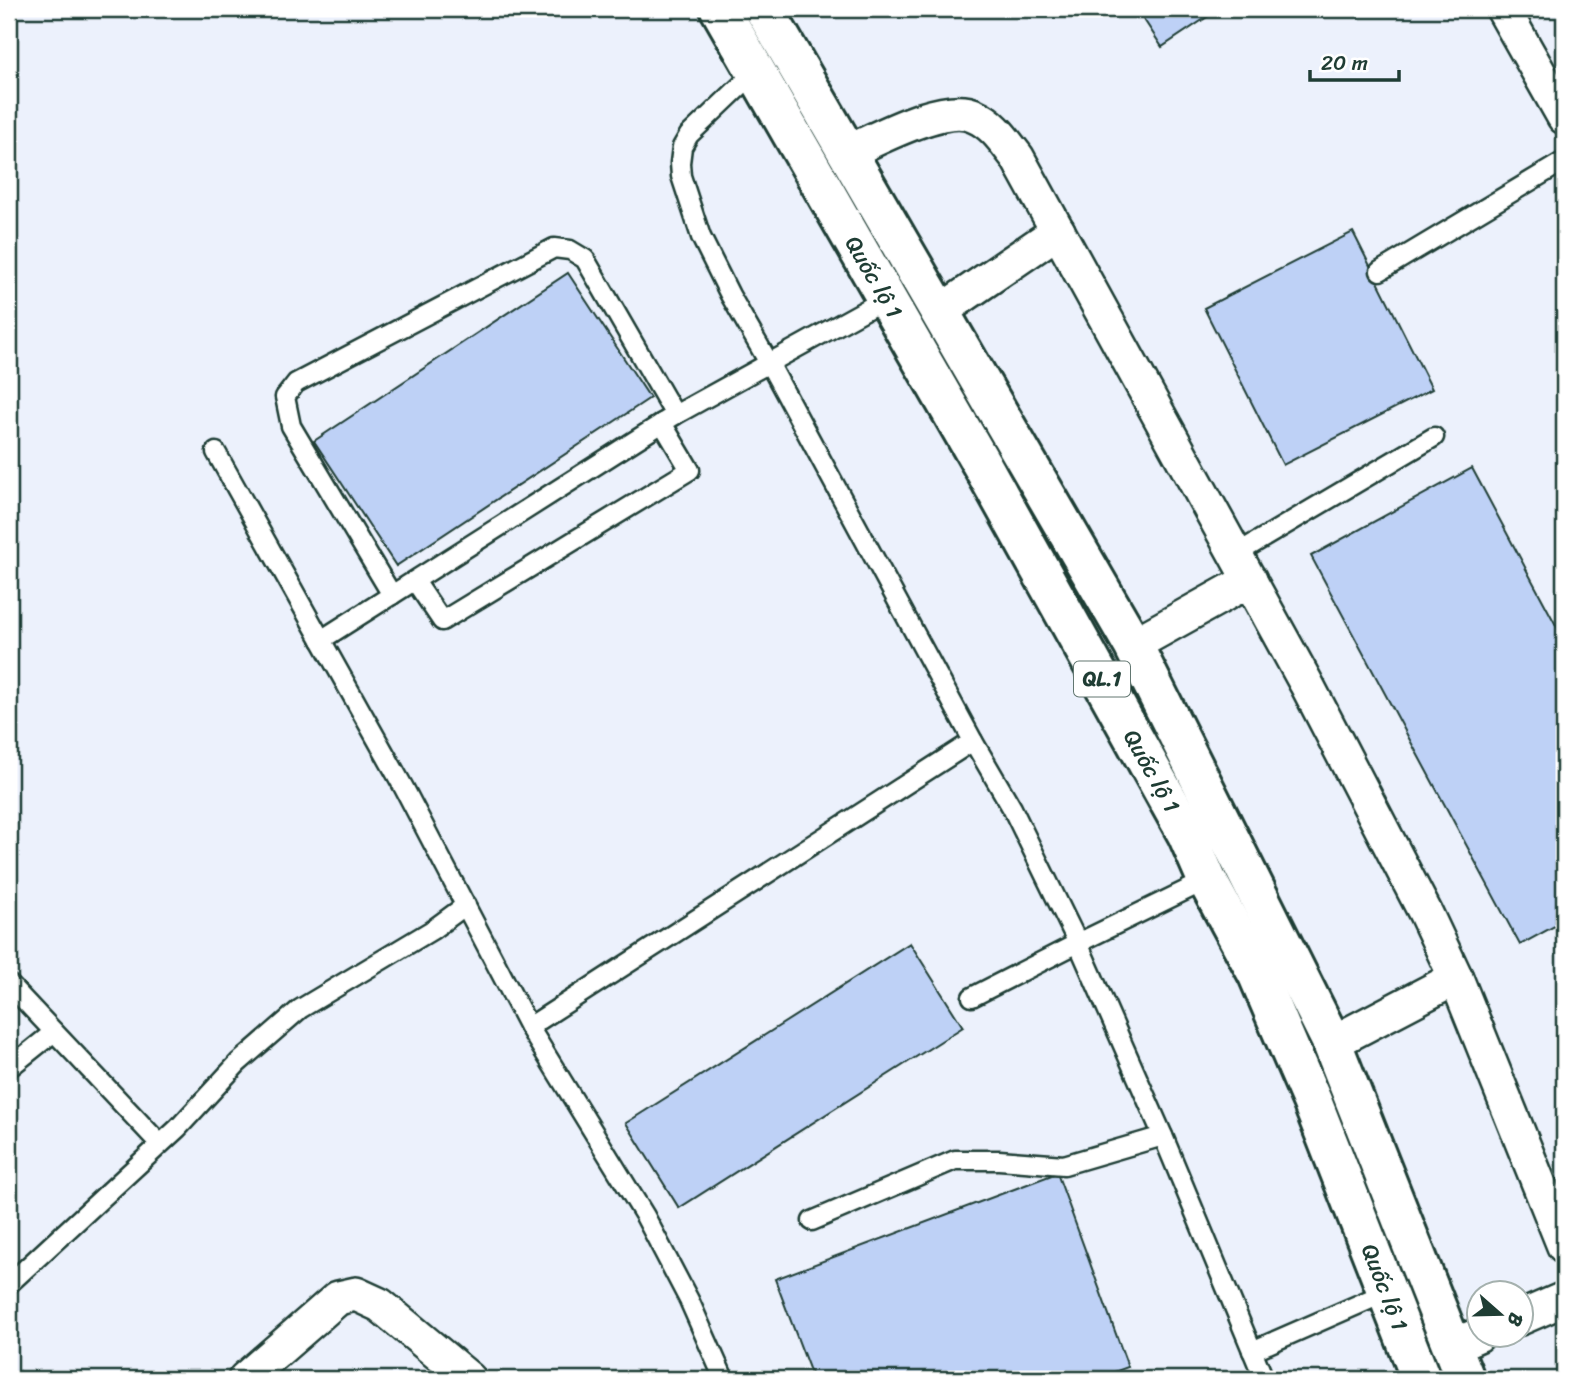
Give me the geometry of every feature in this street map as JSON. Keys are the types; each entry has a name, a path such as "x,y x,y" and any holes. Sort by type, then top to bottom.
{"highway":[{"name":"Quốc lộ 1","path":"720,9 887,298 1186,834 1207,880 1258,975 1299,1070 1421,1379"},
{"name":"Quốc lộ 1","path":"764,9 1133,645 1332,1044 1465,1354"}],"street":[{"path":"1503,9 1564,117"},
{"path":"848,152 911,123 946,113 974,114 994,128 1017,158 1243,567 1426,914 1455,978 1564,1246"},
{"path":"941,311 1058,231"},
{"path":"1133,645 1243,567"},
{"path":"1332,1044 1455,978"},
{"path":"244,1379 338,1298 356,1294 380,1305 469,1379"},
{"path":"1534,1312 1564,1299"}],"lane":[{"path":"756,71 689,135 682,147 681,176 701,237 972,741 1012,808 1078,943 1163,1136 1262,1378"},
{"path":"1380,271 1564,161"},
{"path":"392,595 291,426 285,397 296,383 554,247 570,250 585,259 668,419 690,470 442,621 415,580"},
{"path":"321,640 668,419 887,298"},
{"path":"1243,567 1434,437"},
{"path":"216,452 398,777 529,1027 645,1216 689,1300 724,1379"},
{"path":"529,1027 972,741"},
{"path":"972,997 1207,880"},
{"path":"9,1284 178,1128 238,1063 300,1009 432,930 466,905"},
{"path":"9,984 160,1144"},
{"path":"9,1068 54,1032"},
{"path":"812,1221 955,1160 1065,1165 1163,1136"},
{"path":"1252,1351 1387,1292"}],"building":[{"path":"1137,9 1219,9 1162,47"},
{"path":"1353,232 1432,389 1283,465 1204,308"},
{"path":"568,273 650,398 396,566 314,441"},
{"path":"1472,468 1564,640 1564,921 1520,945 1311,556"},
{"path":"910,943 963,1027 679,1208 626,1123"},
{"path":"1057,1173 1128,1367 1095,1379 813,1379 775,1279"}]}
